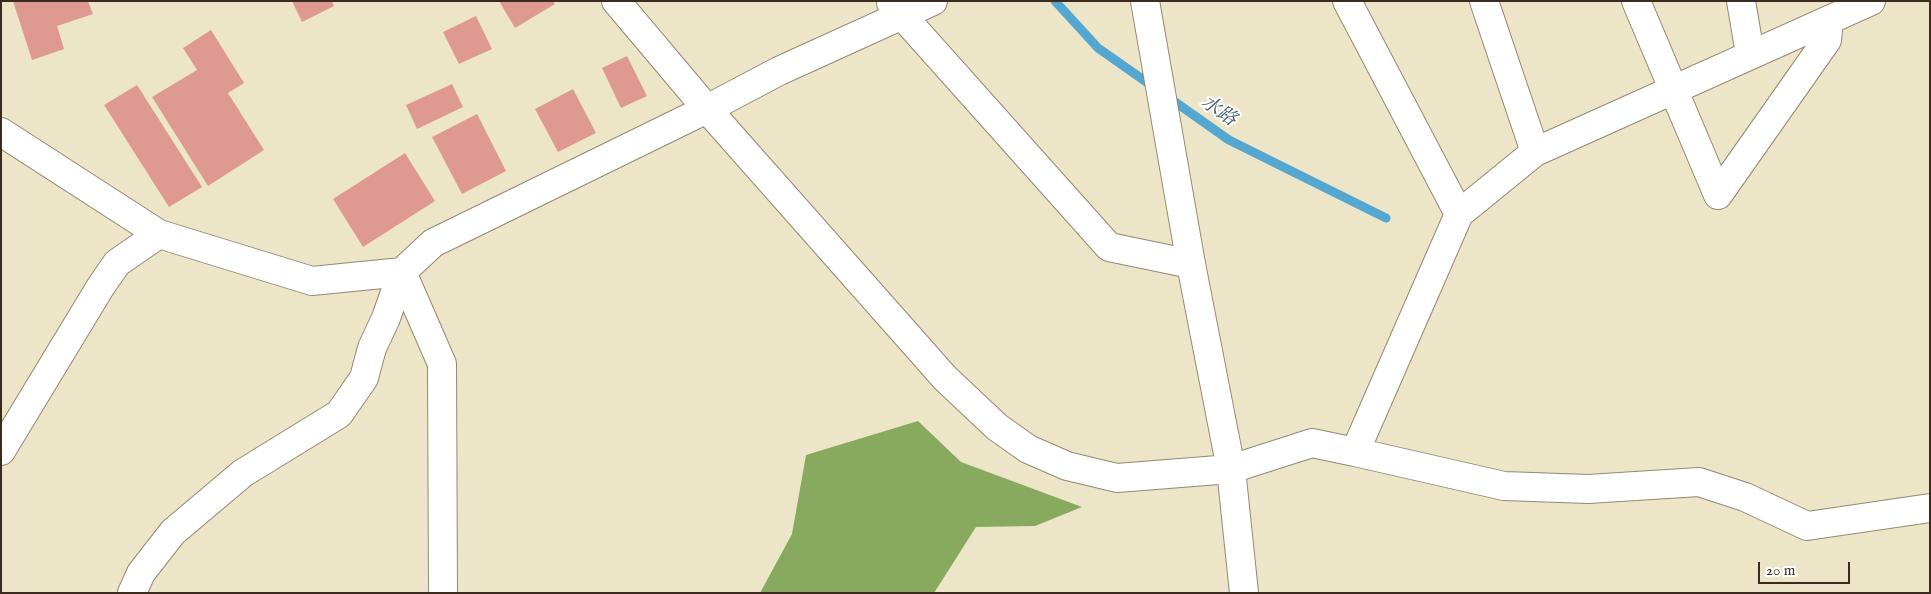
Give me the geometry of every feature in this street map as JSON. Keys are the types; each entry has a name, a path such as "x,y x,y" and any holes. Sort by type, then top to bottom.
{"street":[{"path":"616,1 706,109 945,378 997,427 1028,449 1067,466 1117,478 1231,469 1312,443 1504,486 1588,489 1699,482 1745,497 1807,526 1930,508"},
{"path":"132,593 141,573 173,532 244,473 339,414 364,378 372,348 386,318 402,272 434,243 706,109 897,9 933,1"},
{"path":"1145,1 1191,264 1231,469 1244,593"},
{"path":"1347,1 1459,214"},
{"path":"1484,1 1535,152"},
{"path":"1636,1 1718,195 1827,40 1829,20"},
{"path":"1741,1 1750,54"},
{"path":"1355,452 1459,214 1535,152 1870,1"},
{"path":"897,9 1109,247 1191,264"},
{"path":"1,132 159,234 312,281 402,272"},
{"path":"1,452 101,286 117,263 159,234"},
{"path":"402,272 442,364 443,593"}],"green space":[{"path":"918,421 961,462 1082,507 1035,526 976,527 934,593 760,593 792,534 806,455"}],"building":[{"path":"13,1 88,1 93,14 57,26 64,49 32,60"},
{"path":"292,1 332,1 334,6 302,22"},
{"path":"499,1 553,1 555,4 515,28"},
{"path":"476,16 492,49 459,64 443,32"},
{"path":"211,30 244,83 228,93 264,150 208,186 152,97 197,70 183,48"},
{"path":"627,56 647,96 621,108 602,68"},
{"path":"452,84 463,107 417,129 406,105"},
{"path":"137,85 202,187 169,207 104,105"},
{"path":"573,89 596,133 558,152 535,109"},
{"path":"477,114 506,171 462,194 432,137"},
{"path":"405,153 435,201 363,247 333,199"}],"waterway":[{"name":"水路","path":"1055,1 1098,48 1155,88"},
{"name":"水路","path":"1168,97 1229,140 1386,218"}]}
